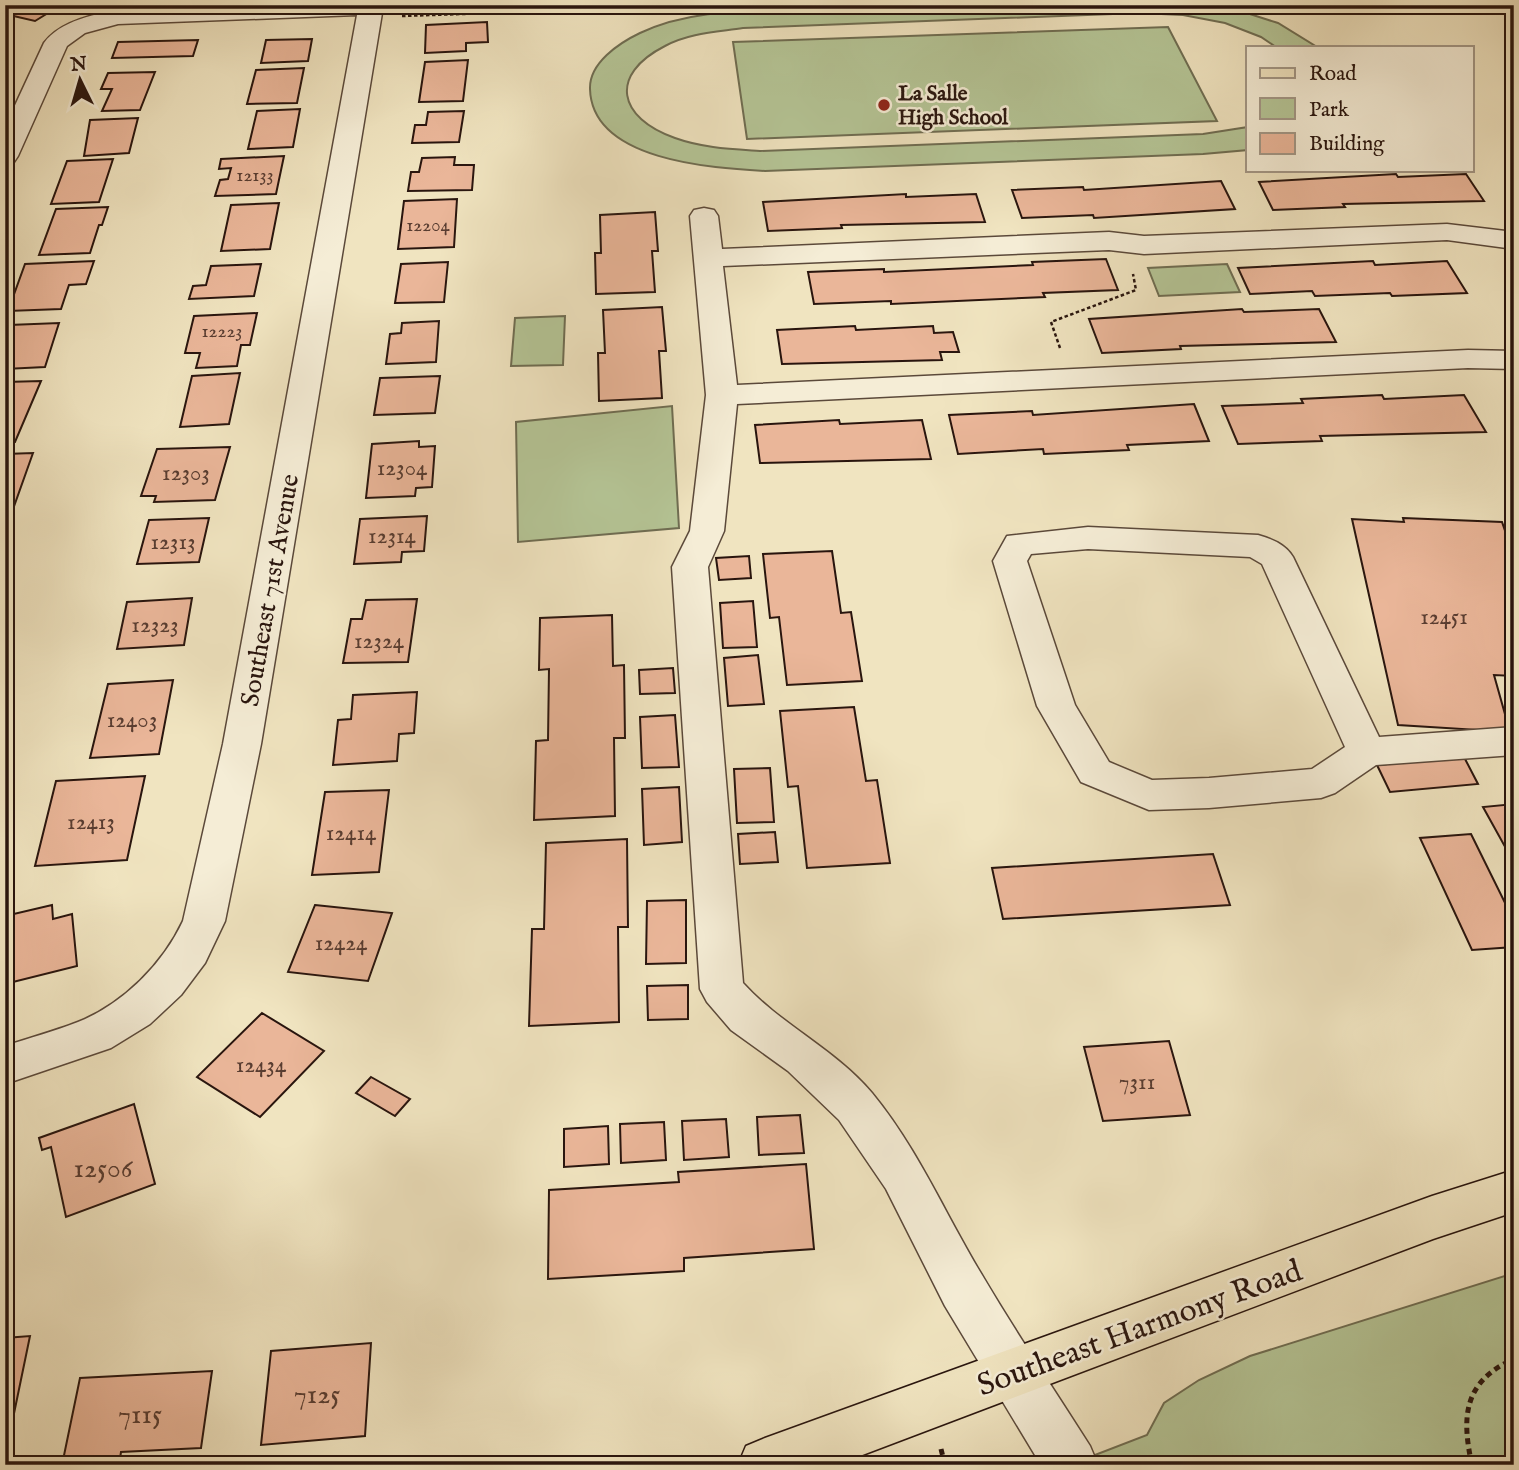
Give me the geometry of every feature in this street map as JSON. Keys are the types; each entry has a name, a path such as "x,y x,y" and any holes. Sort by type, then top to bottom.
{"main road":[{"name":"Southeast Harmony Road","path":"765,1465 1432,1218 1514,1191"}],"street":[{"path":"5,156 55,43 68,31 90,21 371,10"},
{"name":"Southeast 71st Avenue","path":"5,1065 95,1035 134,1011 166,982 190,951 204,921 242,744 371,10"},
{"path":"704,216 722,395 707,531 690,567 722,989 747,1017 804,1058 855,1106 903,1174 963,1290 1071,1465"},
{"path":"710,258 1109,241 1128,243 1447,232 1514,241"},
{"path":"722,395 1454,360 1514,360"},
{"path":"1367,752 1276,557 1258,546 1088,538 1019,544 1010,561 1056,706 1095,772 1149,795 1209,793 1321,783 1367,752 1514,741"}],"path":[{"path":"371,10 524,12 524,5"},
{"path":"1070,379 1051,322 1136,290 1128,243"},
{"path":"1472,1465 1466,1423 1471,1400 1483,1376 1514,1359"}],"green space":[{"path":"919,5 1232,5 1234,9 1278,23 1315,46 1274,46 1261,37 1225,23 1183,15 1139,13 743,28 693,36 665,46 647,57 634,70 628,83 627,95 632,108 641,119 675,138 717,148 760,151 1203,134 1246,127 1246,150 765,171 687,163 658,156 632,146 611,132 596,113 590,89 594,71 607,55 623,42 658,25 737,11"},
{"path":"1168,27 1217,121 747,139 733,42"},
{"path":"1227,264 1240,292 1159,296 1148,268"},
{"path":"565,316 563,365 511,366 515,318"},
{"path":"672,406 679,528 518,542 516,422"},
{"path":"1514,1273 1514,1465 1069,1465 1147,1435 1164,1403 1199,1380 1250,1356"}],"building":[{"path":"20,5 61,5 35,21 5,14"},
{"path":"487,22 488,42 466,43 466,51 425,53 426,25"},
{"path":"312,39 308,61 261,63 266,40"},
{"path":"198,40 193,56 112,58 118,42"},
{"path":"468,60 463,101 419,102 425,62"},
{"path":"304,68 297,103 247,104 256,70"},
{"path":"155,72 140,110 102,111 112,89 101,89 108,73"},
{"path":"300,109 293,147 248,149 257,111"},
{"path":"464,111 459,142 412,143 415,125 426,125 428,112"},
{"path":"138,118 129,153 84,156 90,120"},
{"path":"284,156 276,194 215,196 220,180 228,179 231,168 219,169 221,159"},
{"path":"455,157 454,165 474,165 472,190 408,191 411,172 419,172 422,158"},
{"path":"113,159 99,202 51,204 67,161"},
{"path":"1396,174 1398,177 1466,174 1484,201 1343,204 1345,207 1273,210 1259,182"},
{"path":"1221,181 1235,209 1094,218 1093,215 1022,218 1012,190 1083,187 1084,190"},
{"path":"906,194 906,197 976,194 985,222 841,225 842,228 768,231 763,202"},
{"path":"457,199 454,247 398,249 404,201"},
{"path":"279,203 270,249 221,251 231,205"},
{"path":"108,207 90,253 39,255 56,209"},
{"path":"655,212 658,251 652,251 655,292 596,294 595,253 601,253 600,215"},
{"path":"1106,259 1118,290 1043,293 1045,297 891,304 891,301 814,304 808,272 884,269 884,272"},
{"path":"94,261 86,284 69,285 61,309 8,311 25,264"},
{"path":"1373,261 1375,265 1447,261 1467,293 1315,296 1312,291 1250,294 1238,268"},
{"path":"448,262 444,302 395,303 401,264"},
{"path":"261,264 254,296 189,299 193,286 206,285 211,266"},
{"path":"662,307 666,351 659,351 662,398 599,401 598,353 605,353 603,310"},
{"path":"1242,309 1244,312 1319,309 1336,342 1180,346 1181,349 1102,353 1089,319"},
{"path":"257,313 250,345 241,345 237,366 196,368 200,353 185,353 194,316"},
{"path":"439,321 436,362 386,364 390,334 401,333 402,323"},
{"path":"59,323 45,367 5,369 5,335 9,325"},
{"path":"855,326 856,330 933,326 934,333 953,332 959,352 940,352 942,360 782,364 777,330"},
{"path":"240,373 229,424 180,427 192,376"},
{"path":"440,376 435,413 374,415 380,378"},
{"path":"41,381 15,442 5,442 5,382"},
{"path":"1382,395 1384,399 1464,395 1486,432 1320,436 1322,441 1238,444 1222,406 1303,403 1301,399"},
{"path":"1194,404 1209,441 1127,445 1129,450 1044,454 1043,449 958,454 949,415 1032,411 1033,415"},
{"path":"839,420 840,424 922,420 931,459 760,463 755,425"},
{"path":"419,441 419,447 435,446 432,487 416,488 415,496 366,498 372,444"},
{"path":"230,447 215,500 154,502 156,496 141,496 157,449"},
{"path":"33,453 12,512 5,512 5,454"},
{"path":"427,516 424,551 402,552 401,562 354,564 360,519"},
{"path":"209,518 199,562 137,564 149,520"},
{"path":"1403,518 1502,522 1514,557 1514,676 1494,675 1510,732 1398,725 1352,519 1404,522"},
{"path":"832,551 841,613 851,612 862,681 787,685 779,617 770,618 763,554"},
{"path":"749,556 751,578 719,580 716,558"},
{"path":"192,598 184,645 117,649 127,602"},
{"path":"417,599 408,662 343,663 351,619 362,619 366,600"},
{"path":"753,601 757,647 723,648 720,603"},
{"path":"612,615 613,666 624,665 625,738 614,738 615,816 534,820 536,741 548,740 549,669 539,670 540,618"},
{"path":"758,655 764,704 728,706 724,658"},
{"path":"673,668 675,693 640,694 639,670"},
{"path":"173,680 159,754 90,758 108,684"},
{"path":"417,692 414,733 399,734 397,761 333,765 338,720 351,719 353,695"},
{"path":"854,707 866,781 877,780 890,863 807,868 798,786 788,787 780,711"},
{"path":"675,715 679,767 642,768 640,717"},
{"path":"1464,757 1478,784 1390,792 1377,765"},
{"path":"770,768 774,822 737,823 734,769"},
{"path":"145,776 127,860 35,866 56,781"},
{"path":"679,787 682,842 644,845 642,789"},
{"path":"389,790 379,872 312,875 325,792"},
{"path":"1514,804 1514,863 1483,807"},
{"path":"775,832 778,862 740,864 738,834"},
{"path":"1471,834 1514,921 1514,947 1472,950 1420,838"},
{"path":"627,839 628,927 618,927 619,1022 529,1026 532,929 544,929 546,843"},
{"path":"1213,854 1230,905 1003,919 992,868"},
{"path":"686,900 686,963 646,964 647,901"},
{"path":"52,905 53,919 72,914 77,966 5,984 5,916"},
{"path":"315,905 392,913 368,981 288,972"},
{"path":"688,985 688,1019 648,1020 647,986"},
{"path":"262,1013 324,1051 260,1117 197,1077"},
{"path":"1169,1041 1190,1115 1103,1121 1084,1047"},
{"path":"371,1077 410,1099 395,1116 356,1093"},
{"path":"134,1104 155,1184 66,1217 51,1147 42,1150 39,1138"},
{"path":"800,1115 804,1153 759,1155 757,1117"},
{"path":"726,1119 729,1157 684,1160 682,1121"},
{"path":"664,1122 666,1160 621,1163 620,1124"},
{"path":"608,1126 609,1164 564,1167 564,1129"},
{"path":"806,1164 814,1249 684,1258 684,1271 548,1279 549,1190 679,1182 678,1172"},
{"path":"30,1336 5,1457 5,1338"},
{"path":"371,1343 365,1436 261,1445 271,1351"},
{"path":"212,1371 201,1448 121,1452 119,1465 62,1465 80,1378"}],"place":[{"name":"La Salle High School","path":"884,105"}]}
